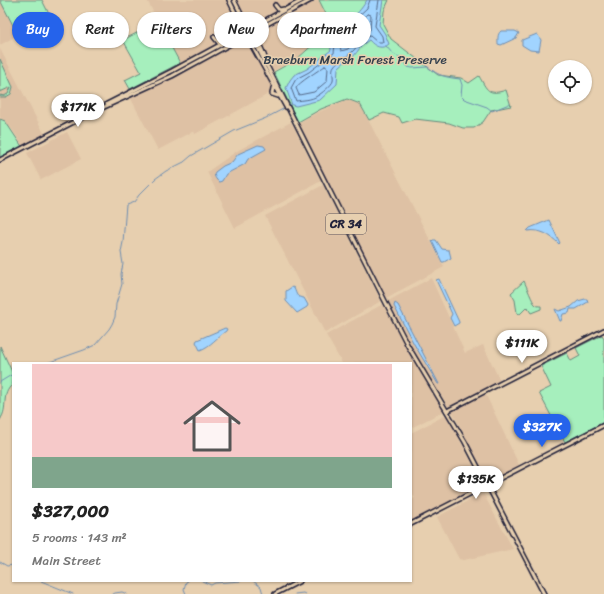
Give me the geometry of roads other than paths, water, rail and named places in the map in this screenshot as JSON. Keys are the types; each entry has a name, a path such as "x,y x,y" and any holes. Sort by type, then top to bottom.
{"main road":[{"path":"230,0 236,12"},
{"name":"CR 34","path":"234,0 240,12"},
{"path":"275,5 278,9 282,10 303,0"},
{"path":"269,19 303,0"},
{"path":"269,23 311,0"},
{"path":"0,160 214,48"},
{"path":"91,113 172,76 223,48"},
{"name":"CR 34","path":"253,48 274,90 272,94 279,96 288,110 408,346 447,411 488,485 544,594"},
{"name":"CR 34","path":"258,48 285,100 288,110"},
{"path":"261,48 267,65"},
{"path":"447,411 604,330"},
{"path":"412,523 604,425"},
{"path":"275,594 298,582"}],"water":[{"path":"367,0 383,0 379,25 389,44 386,46 379,47 371,42 371,12 358,12"},
{"path":"501,31 515,31 519,33 516,38 501,45 498,44 498,39"},
{"path":"537,34 541,40 539,51 530,50 522,45 522,40"},
{"path":"331,48 360,48 353,57 349,58 338,68 337,84 320,100 296,106 292,105 286,88 290,80 294,75 307,69 331,50"},
{"path":"258,145 264,146 266,149 248,159 245,164 226,174 222,181 219,182 217,180 214,173 215,172 232,162 238,154"},
{"path":"549,220 560,243 559,244 545,233 527,231 530,228"},
{"path":"436,240 442,249 449,250 451,258 442,262 432,241"},
{"path":"439,279 459,322 454,326 450,318 452,314 436,280"},
{"path":"292,287 299,297 304,298 308,305 297,313 286,301 286,291"},
{"path":"587,299 588,302 576,309 570,309 569,313 563,314 560,321 555,309 559,311 571,307 578,301"},
{"path":"395,303 398,305 439,384 414,344 394,306"},
{"path":"225,328 227,329 226,331 200,350 196,342 197,340"}],"waterway":[{"path":"386,46 392,53 401,58 408,67 427,67"},
{"path":"422,61 435,72 460,79 462,85 461,96 464,99 487,107 492,111 509,104"},
{"path":"50,362 95,345 112,324 115,317 116,304 122,284 121,274 123,264 121,252 126,205 134,202 155,179 166,171 184,162 191,156 234,131 266,118 283,109"},
{"path":"0,382 12,375"},
{"path":"0,562 7,566 12,565"},
{"path":"43,582 73,594"},
{"path":"186,582 184,589 186,594"},
{"path":"204,582 211,585 215,583 228,582"},
{"path":"254,582 261,587 263,594"},
{"path":"113,594 122,592 127,594"},
{"path":"295,594 305,594"}],"park label":[{"name":"Braeburn Marsh Forest Preserve","path":"355,59"}]}
